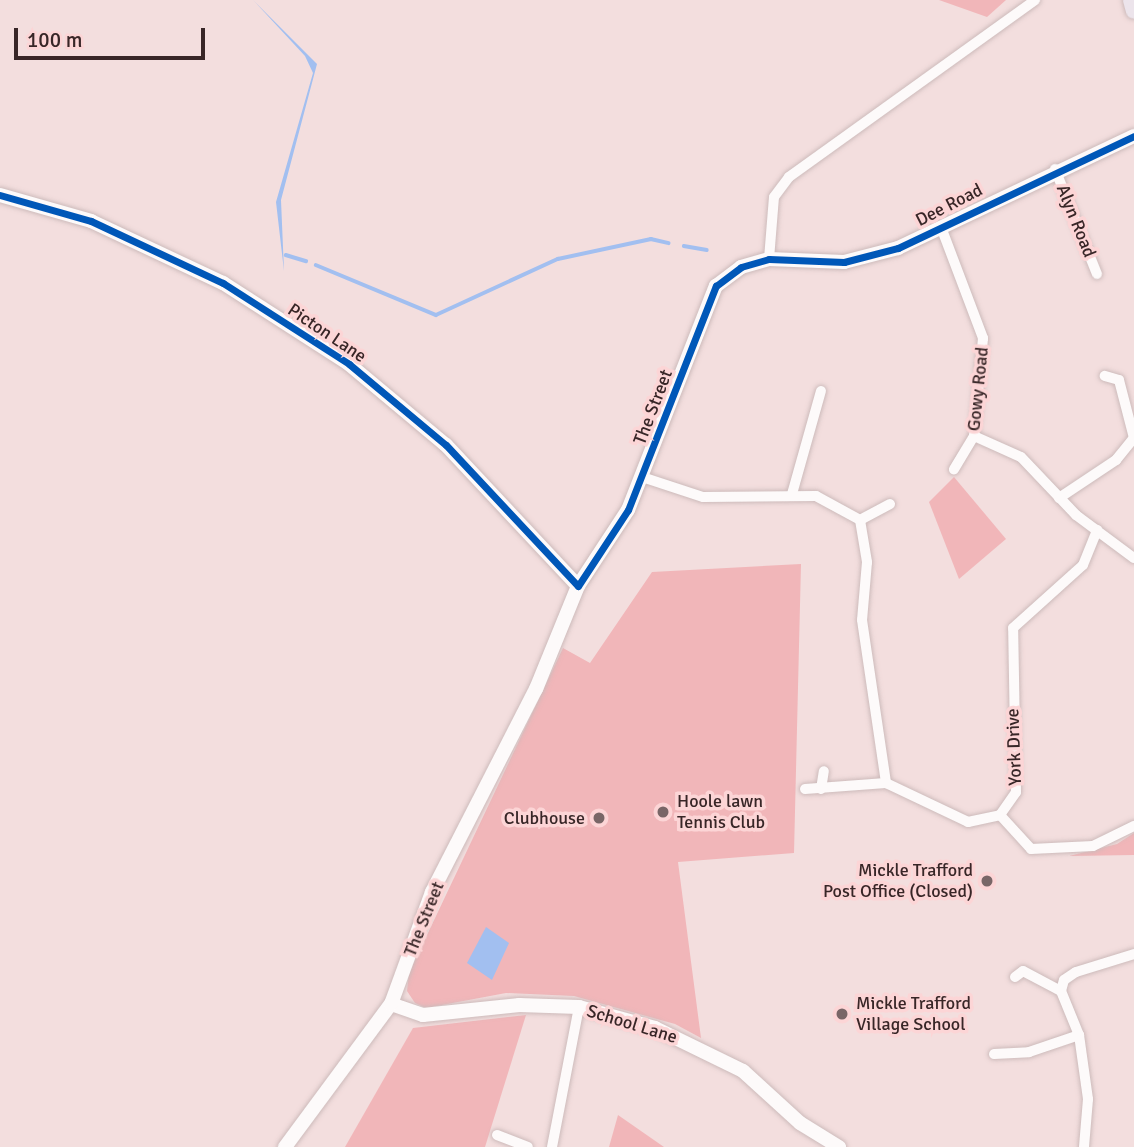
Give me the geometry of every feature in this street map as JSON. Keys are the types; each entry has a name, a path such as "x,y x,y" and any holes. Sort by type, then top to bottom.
{"main road":[{"path":"1131,0 1134,11"}],"street":[{"path":"769,260 774,197 789,177 1035,0"},
{"name":"Dee Road","path":"769,260 845,262 898,248 1055,169 1134,136"},
{"name":"Alyn Road","path":"1055,169 1097,274"},
{"name":"Picton Lane","path":"0,195 91,221 223,283 349,364 456,454 578,586"},
{"name":"Gowy Road","path":"941,227 983,338 974,436 954,469"},
{"name":"The Street","path":"285,1147 391,1004 432,892 536,689 578,586 613,538 642,478 716,286 741,267 769,260"},
{"path":"1059,498 1116,460 1133,438 1119,380 1105,376"},
{"path":"792,495 821,391"},
{"path":"974,436 1021,457 1059,498 1134,558"},
{"path":"642,478 703,497 792,495 839,503 860,520 867,562 862,620 886,783"},
{"path":"860,520 890,504"},
{"name":"York Drive","path":"1000,815 1016,792 1013,628 1083,565 1097,530"},
{"path":"821,789 824,771"},
{"path":"805,789 886,783 968,822 1000,815 1031,849 1093,846 1134,826"},
{"path":"1084,1147 1088,1099 1079,1035 1061,991 1063,980 1076,972 1134,954"},
{"path":"1028,959 1019,974 1061,991"},
{"name":"School Lane","path":"391,1004 423,1015 519,1004 579,1007 700,1046 743,1071 800,1123 839,1147"},
{"path":"552,1147 579,1007"},
{"path":"995,1054 1029,1052 1079,1035"},
{"path":"497,1135 528,1147"}],"shaded area":[{"path":"939,0 1006,0 987,17"},
{"path":"954,477 1006,539 959,579 929,502"},
{"name":"Hoole lawn Tennis Club","path":"801,564 794,853 678,862 701,1038 675,1024 574,996 506,993 426,1008 415,1003 407,991 409,973 563,648 590,663 652,572"},
{"path":"1134,833 1134,855 1069,856 1117,844"},
{"path":"526,1015 485,1147 345,1147 413,1028"},
{"path":"618,1115 664,1147 609,1147"}],"water":[{"path":"253,0 317,64 281,200 284,271 276,202 313,73 305,56"},
{"path":"486,927 509,943 492,980 467,963"}],"waterway":[{"path":"316,265 436,315 558,259 651,239 669,243"},
{"path":"684,246 707,250"},
{"path":"286,255 306,261"}],"cycle path":[{"path":"0,195 91,221 223,283 349,364 446,445 578,586 628,510 716,286 741,267 769,259 844,262 898,248 1134,136"}],"place":[{"name":"Hoole lawn Tennis Club","path":"663,812"},
{"name":"Clubhouse","path":"599,818"},
{"name":"Mickle Trafford Post Office (Closed)","path":"987,881"},
{"name":"Mickle Trafford Village School","path":"842,1014"}]}
